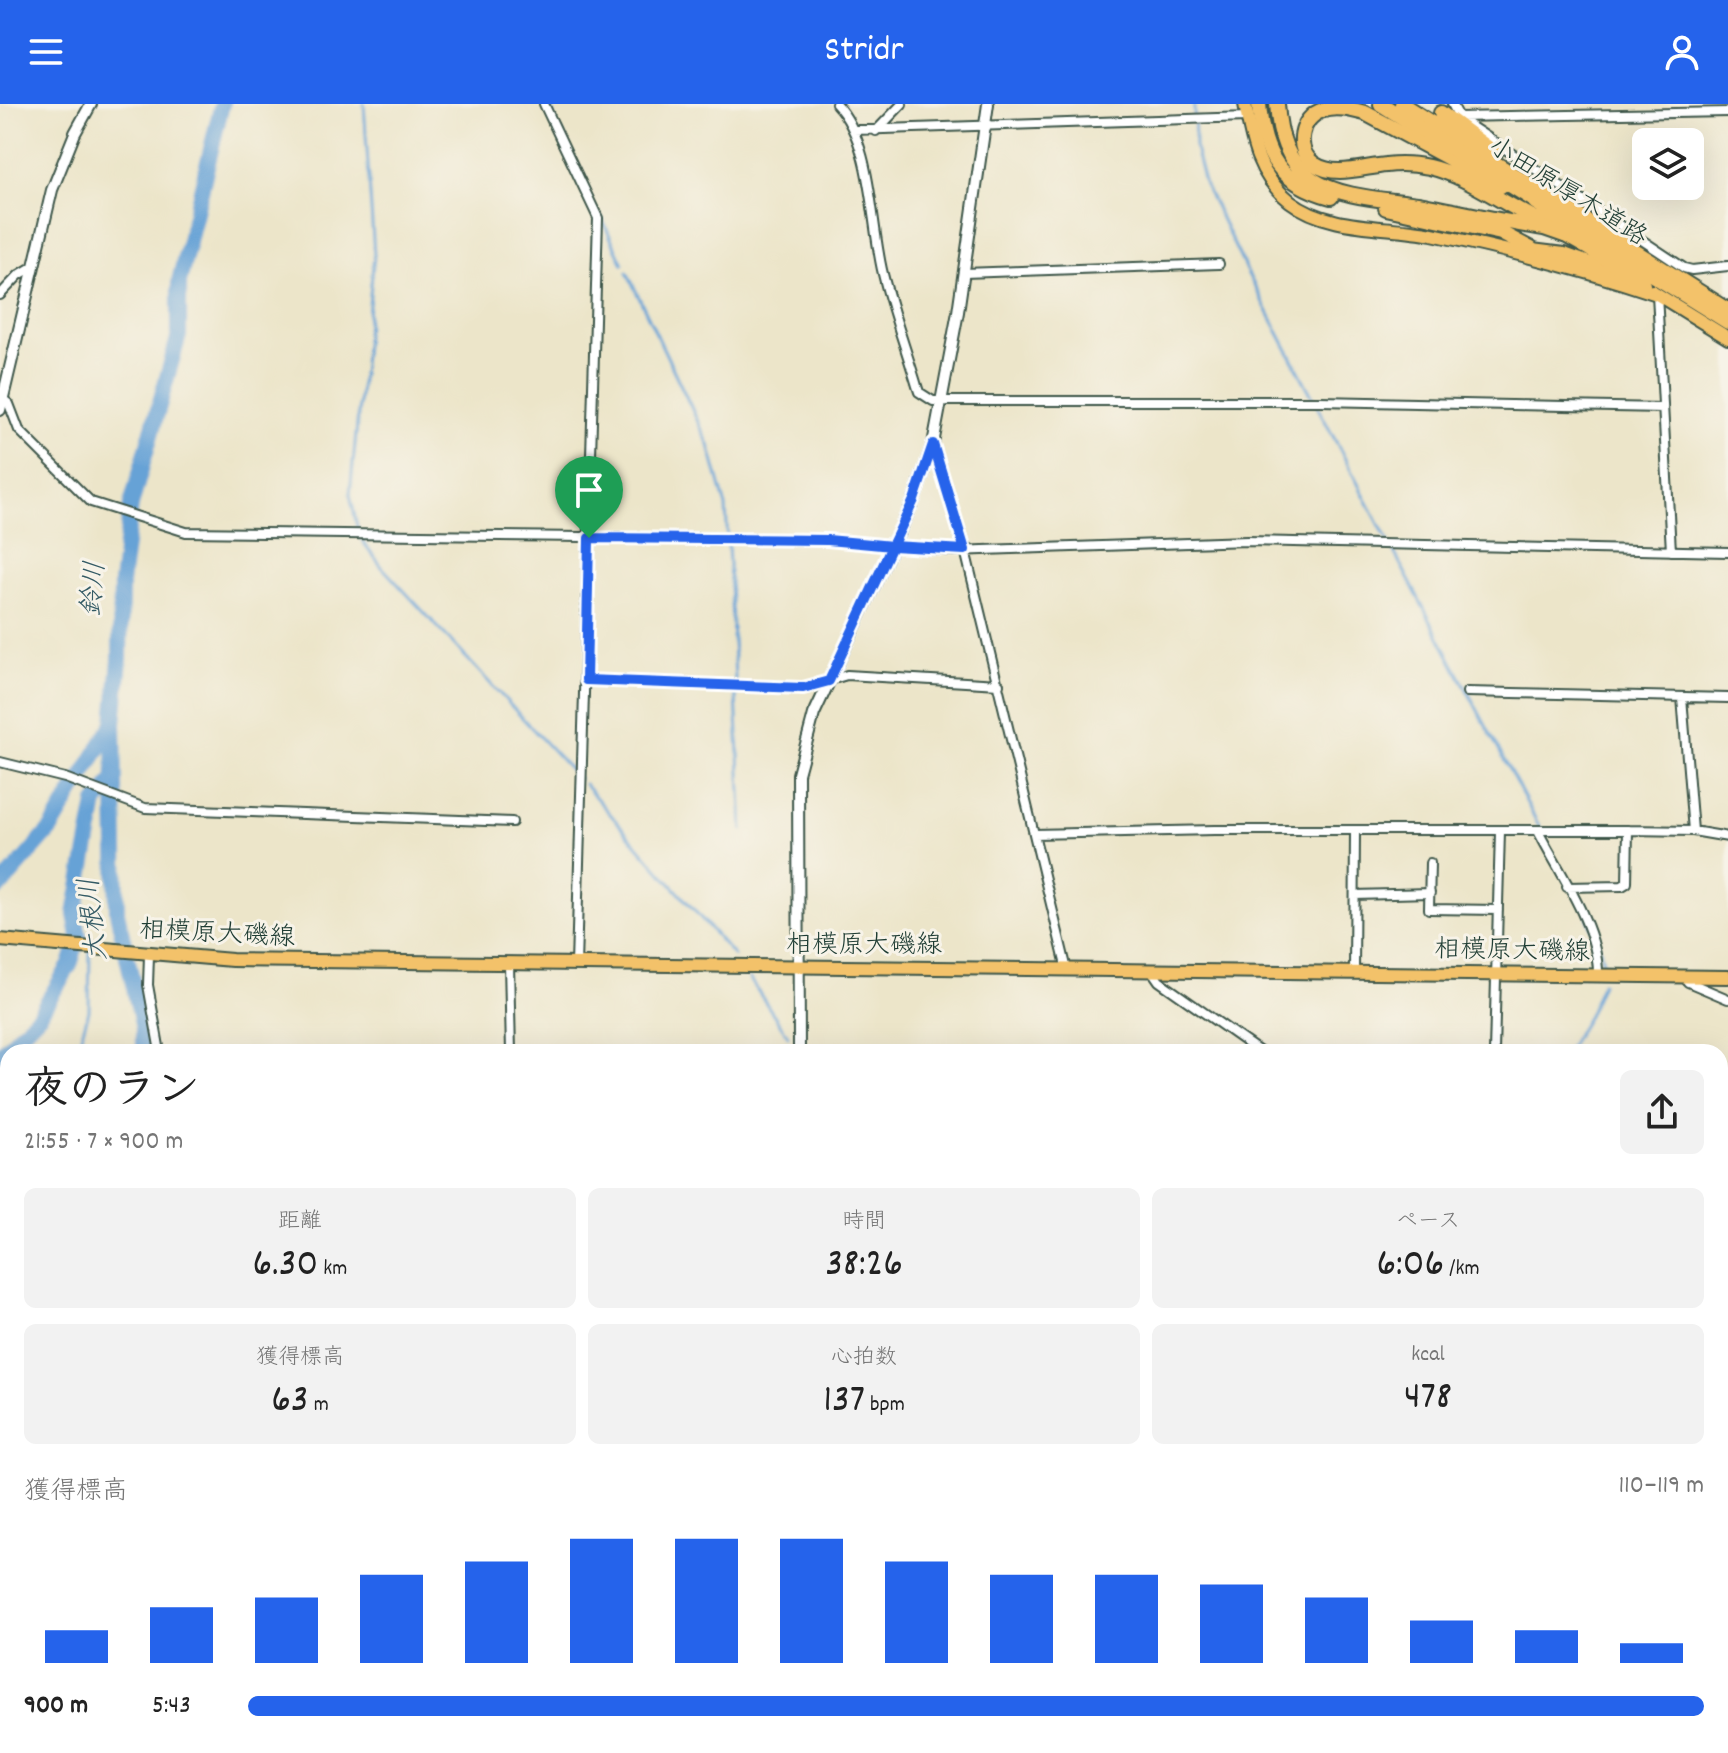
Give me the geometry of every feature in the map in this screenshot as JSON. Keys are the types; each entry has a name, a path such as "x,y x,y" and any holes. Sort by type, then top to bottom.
{"highway":[{"path":"1259,104 1264,141 1271,158 1283,174 1296,183 1346,201 1501,233 1531,249"},
{"path":"1277,104 1281,134 1289,155 1312,179 1326,186 1544,228 1564,235"},
{"name":"小田原厚木道路","path":"1381,104 1728,310"},
{"name":"小田原厚木道路","path":"1402,104 1728,322"},
{"path":"1548,202 1365,113 1346,108 1322,111 1306,122 1302,133 1305,154 1322,168 1349,170 1409,164 1441,170 1612,262 1643,285"},
{"path":"1447,108 1548,202"}],"main road":[{"path":"1246,110 1252,143 1265,174 1291,202 1308,211 1340,222 1422,232 1497,248 1608,277"},
{"path":"1497,248 1564,254 1611,269 1643,285 1728,338"},
{"path":"1531,249 1657,294"},
{"name":"相模原大磯線","path":"0,940 232,960 1728,977"}],"street":[{"path":"91,104 62,160 1,404 9,404 19,430 91,502 186,532 828,540 965,550 1247,541 1728,552"},
{"path":"544,104 598,218 576,965"},
{"path":"836,104 854,130 863,153 883,275 917,386 919,392 933,401 1320,401 1663,408"},
{"path":"876,131 902,104"},
{"path":"799,1044 798,774 802,752 814,714 914,500 933,444 964,273 988,104"},
{"path":"1447,108 1684,268 1728,266"},
{"path":"854,130 985,127 1246,110"},
{"path":"1459,117 1728,112"},
{"path":"964,273 1219,264"},
{"path":"0,295 19,275 34,266"},
{"path":"1657,294 1671,551"},
{"path":"933,444 965,550 1067,970"},
{"path":"586,680 803,688 847,675 999,684"},
{"path":"1469,692 1728,698"},
{"path":"1682,697 1693,831"},
{"path":"0,762 61,778 139,807 512,822"},
{"path":"1034,834 1214,830 1628,830 1693,831 1728,837"},
{"path":"1542,830 1589,928 1597,951 1598,975"},
{"path":"1570,886 1622,886 1627,883 1628,830"},
{"path":"1354,973 1355,831"},
{"path":"1494,1044 1500,831"},
{"path":"1430,863 1429,909 1498,910"},
{"path":"1355,895 1430,893"},
{"path":"146,954 159,1044"},
{"path":"509,964 511,1044"},
{"path":"1152,971 1159,981 1249,1044"},
{"path":"1682,976 1688,982 1728,999"}],"waterway":[{"name":"鈴川","path":"143,1044 143,1028 117,912 114,723 120,660 121,583 131,505 179,335 179,282 222,104"},
{"path":"364,104 374,255 350,494 358,531 382,567 579,779"},
{"path":"549,104 553,114"},
{"path":"1194,104 1195,148 1204,183 1247,272 1388,541"},
{"path":"561,130 574,159"},
{"path":"601,217 623,264"},
{"path":"627,272 709,445 726,507 743,830"},
{"path":"1392,548 1540,828"},
{"path":"0,887 51,829 114,723"},
{"name":"鈴川","path":"11,1044 39,1015 70,965 79,936 75,914 96,803 113,781"},
{"path":"584,784 734,956"},
{"path":"1587,915 1604,968"},
{"name":"大根川","path":"79,936 89,943"},
{"name":"大根川","path":"79,1044 89,1011 90,950"},
{"path":"749,978 788,1036"},
{"path":"1571,1044 1588,1016 1602,983"}],"route":[{"path":"589,538 586,680 733,686 803,688 829,681 892,546 965,550 933,444 914,500 892,546 828,540 589,538"}]}
